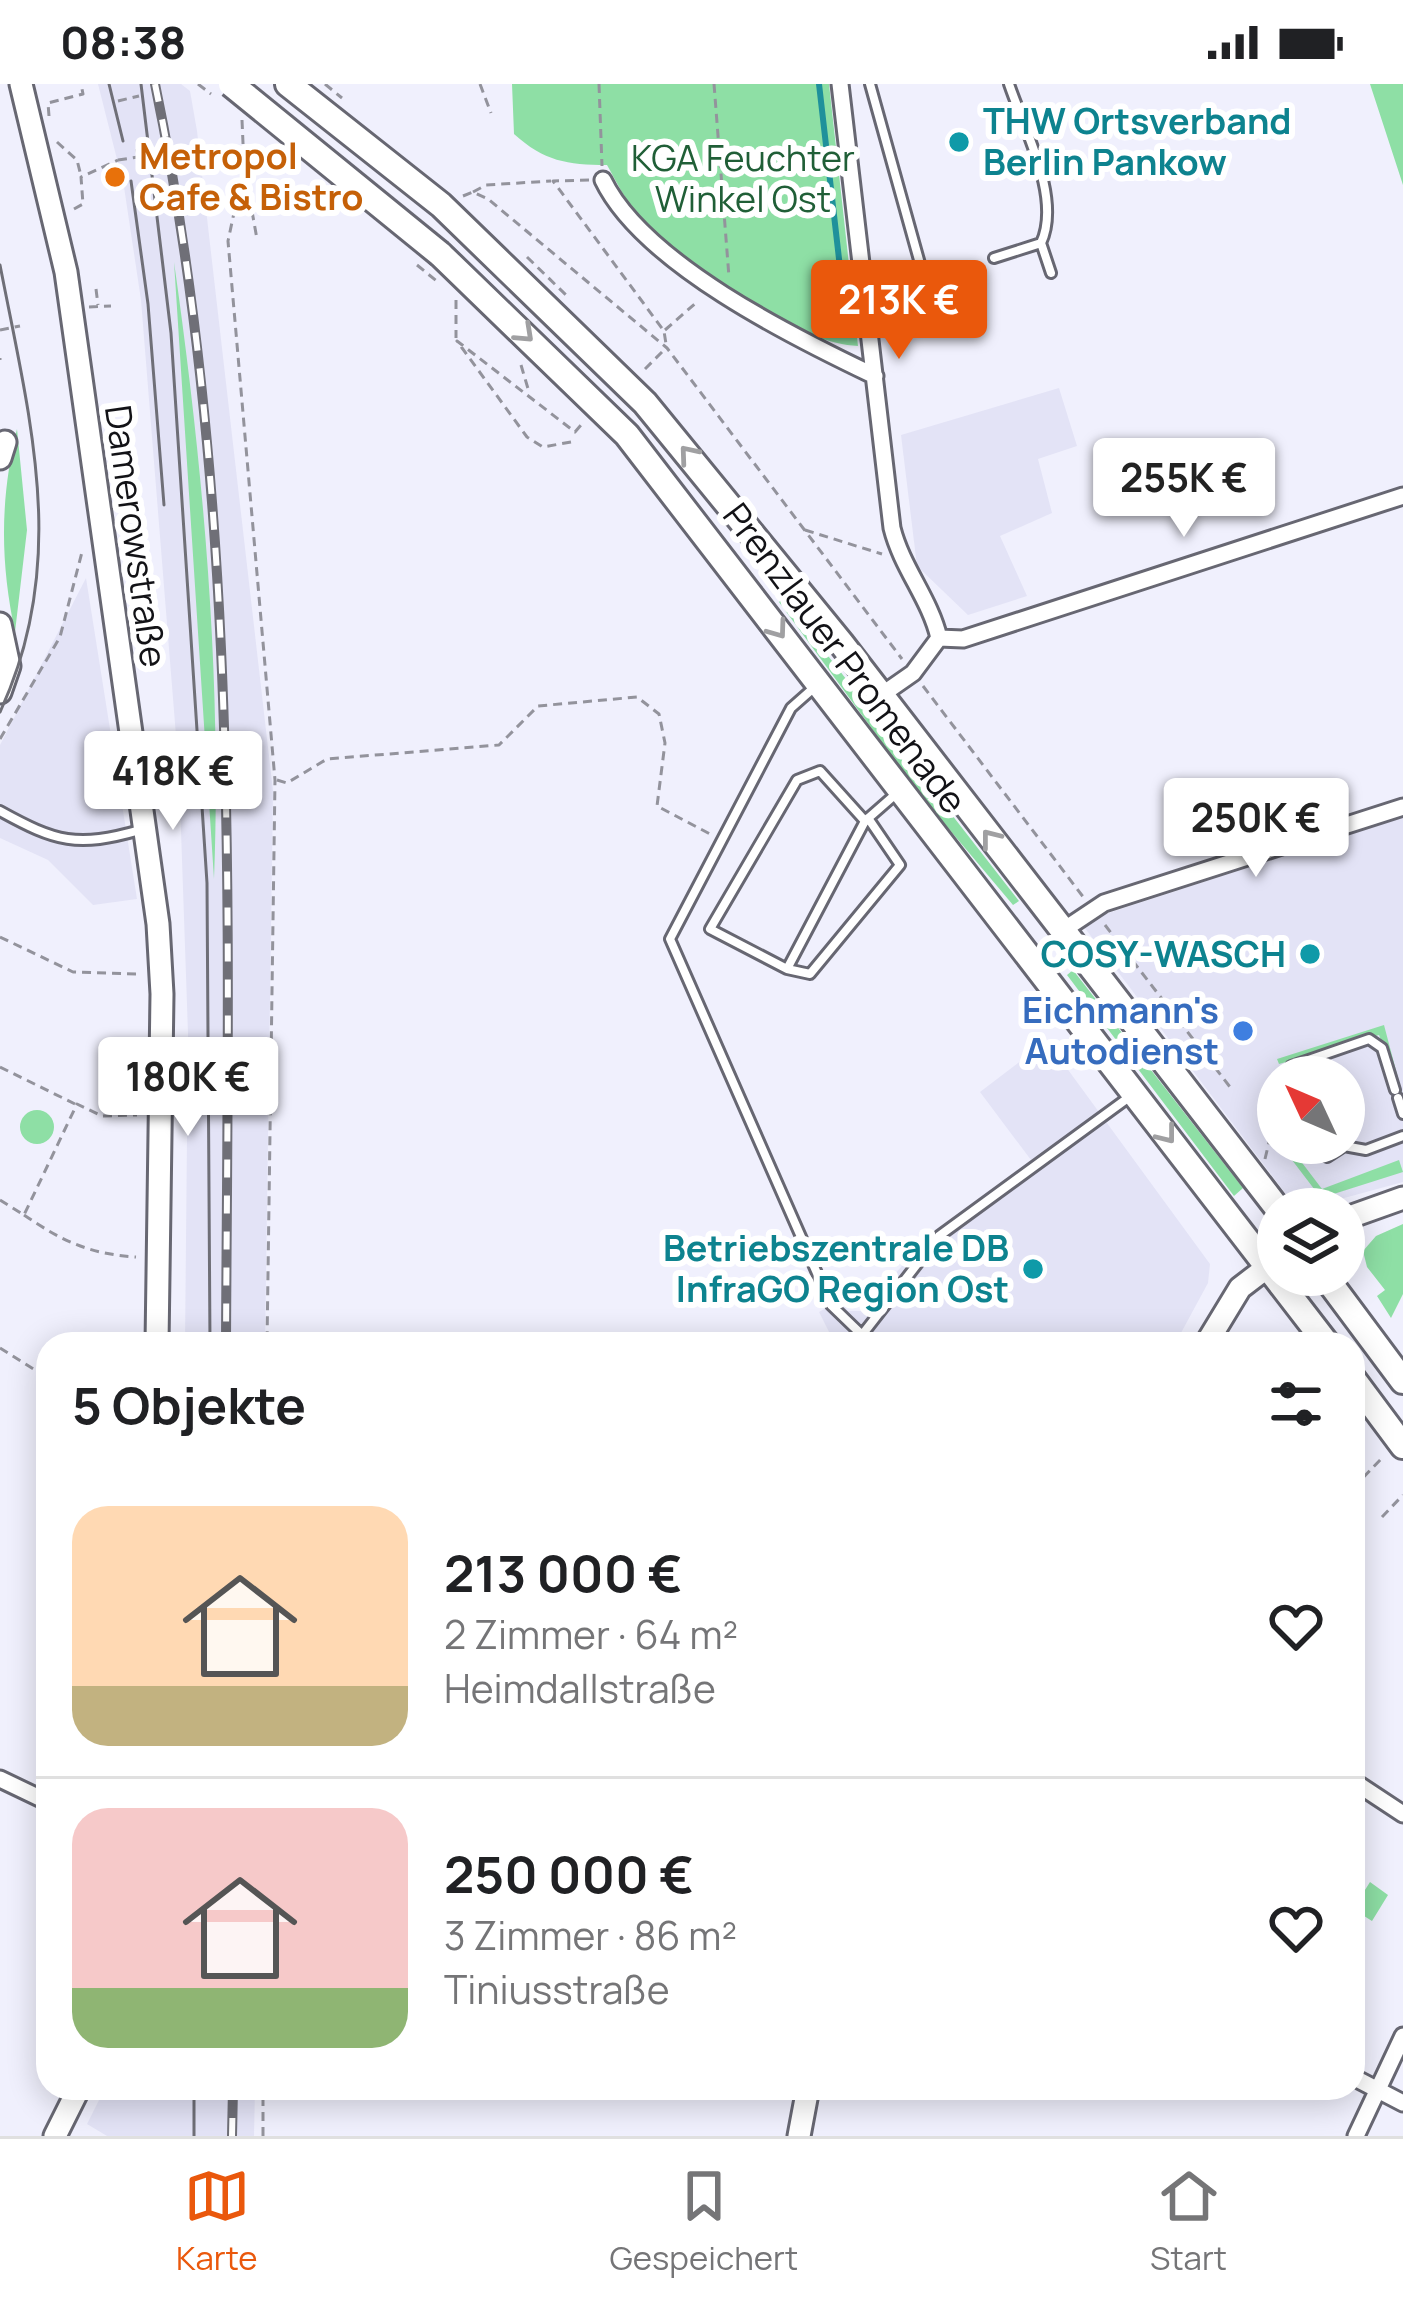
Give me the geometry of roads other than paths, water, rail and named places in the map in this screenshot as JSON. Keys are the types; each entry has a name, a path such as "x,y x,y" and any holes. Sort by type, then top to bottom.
{"main road":[{"name":"Damerowstraße","path":"21,84 66,272 144,828 162,994 157,1332"},
{"name":"Prenzlauer Promenade","path":"288,84 451,201 644,403 744,520 1262,1188"},
{"name":"Prenzlauer Promenade","path":"237,94 440,254 627,436 898,792 1257,1242"},
{"path":"0,624 9,666 0,692"},
{"path":"1365,1212 1403,1198"},
{"path":"1213,1332 1240,1288 1257,1275"},
{"name":"Prenzlauer Promenade","path":"1295,1296 1319,1332"},
{"path":"1340,1296 1403,1381"},
{"path":"1365,1396 1395,1438"},
{"path":"55,2136 73,2100"},
{"path":"799,2136 806,2100"}],"street":[{"path":"840,84 900,560 935,620 939,638 913,673 880,697"},
{"path":"603,179 614,202 719,292 875,376"},
{"path":"939,638 963,639 1403,496"},
{"path":"1062,931 1092,908 1403,806"},
{"path":"0,1779 36,1796"},
{"path":"1365,1789 1403,1814"},
{"path":"1357,2136 1403,2036"},
{"path":"1365,2084 1403,2102"}],"lane":[{"path":"870,84 924,278"},
{"path":"1009,84 1046,196 1049,225 1041,243 1051,273"},
{"path":"994,258 1041,243"},
{"path":"818,684 791,707 670,939 831,1305 859,1332"},
{"path":"820,771 867,820 900,866 810,974 787,969 710,928 797,780 820,771"},
{"path":"787,969 867,820 898,792"},
{"path":"0,811 50,838 88,843 144,828"},
{"path":"1321,1056 1369,1039 1382,1048 1403,1114"},
{"path":"861,1332 939,1236 1135,1093"},
{"path":"1365,1150 1403,1136"}],"waterway":[{"path":"819,84 846,320"}],"tram line":[{"path":"109,84 123,141"},
{"path":"141,84 171,333 207,883 210,1332"},
{"path":"131,181 148,304 164,505"},
{"path":"0,265 32,435 39,546 34,601 21,656 0,712"},
{"path":"194,2100 194,2136"}],"railway":[{"path":"155,84 183,240 216,554 227,870 226,1332"},
{"path":"232,2136 233,2100"}],"place":[{"name":"THW Ortsverband Berlin Pankow","path":"959,142"},
{"name":"Metropol Cafe & Bistro","path":"115,177"},
{"name":"COSY-WASCH","path":"1310,954"},
{"name":"Eichmann's Autodienst","path":"1243,1031"},
{"name":"Betriebszentrale DB InfraGO Region Ost","path":"1033,1269"}],"park label":[{"name":"KGA Feuchter Winkel Ost","path":"743,178"}]}
